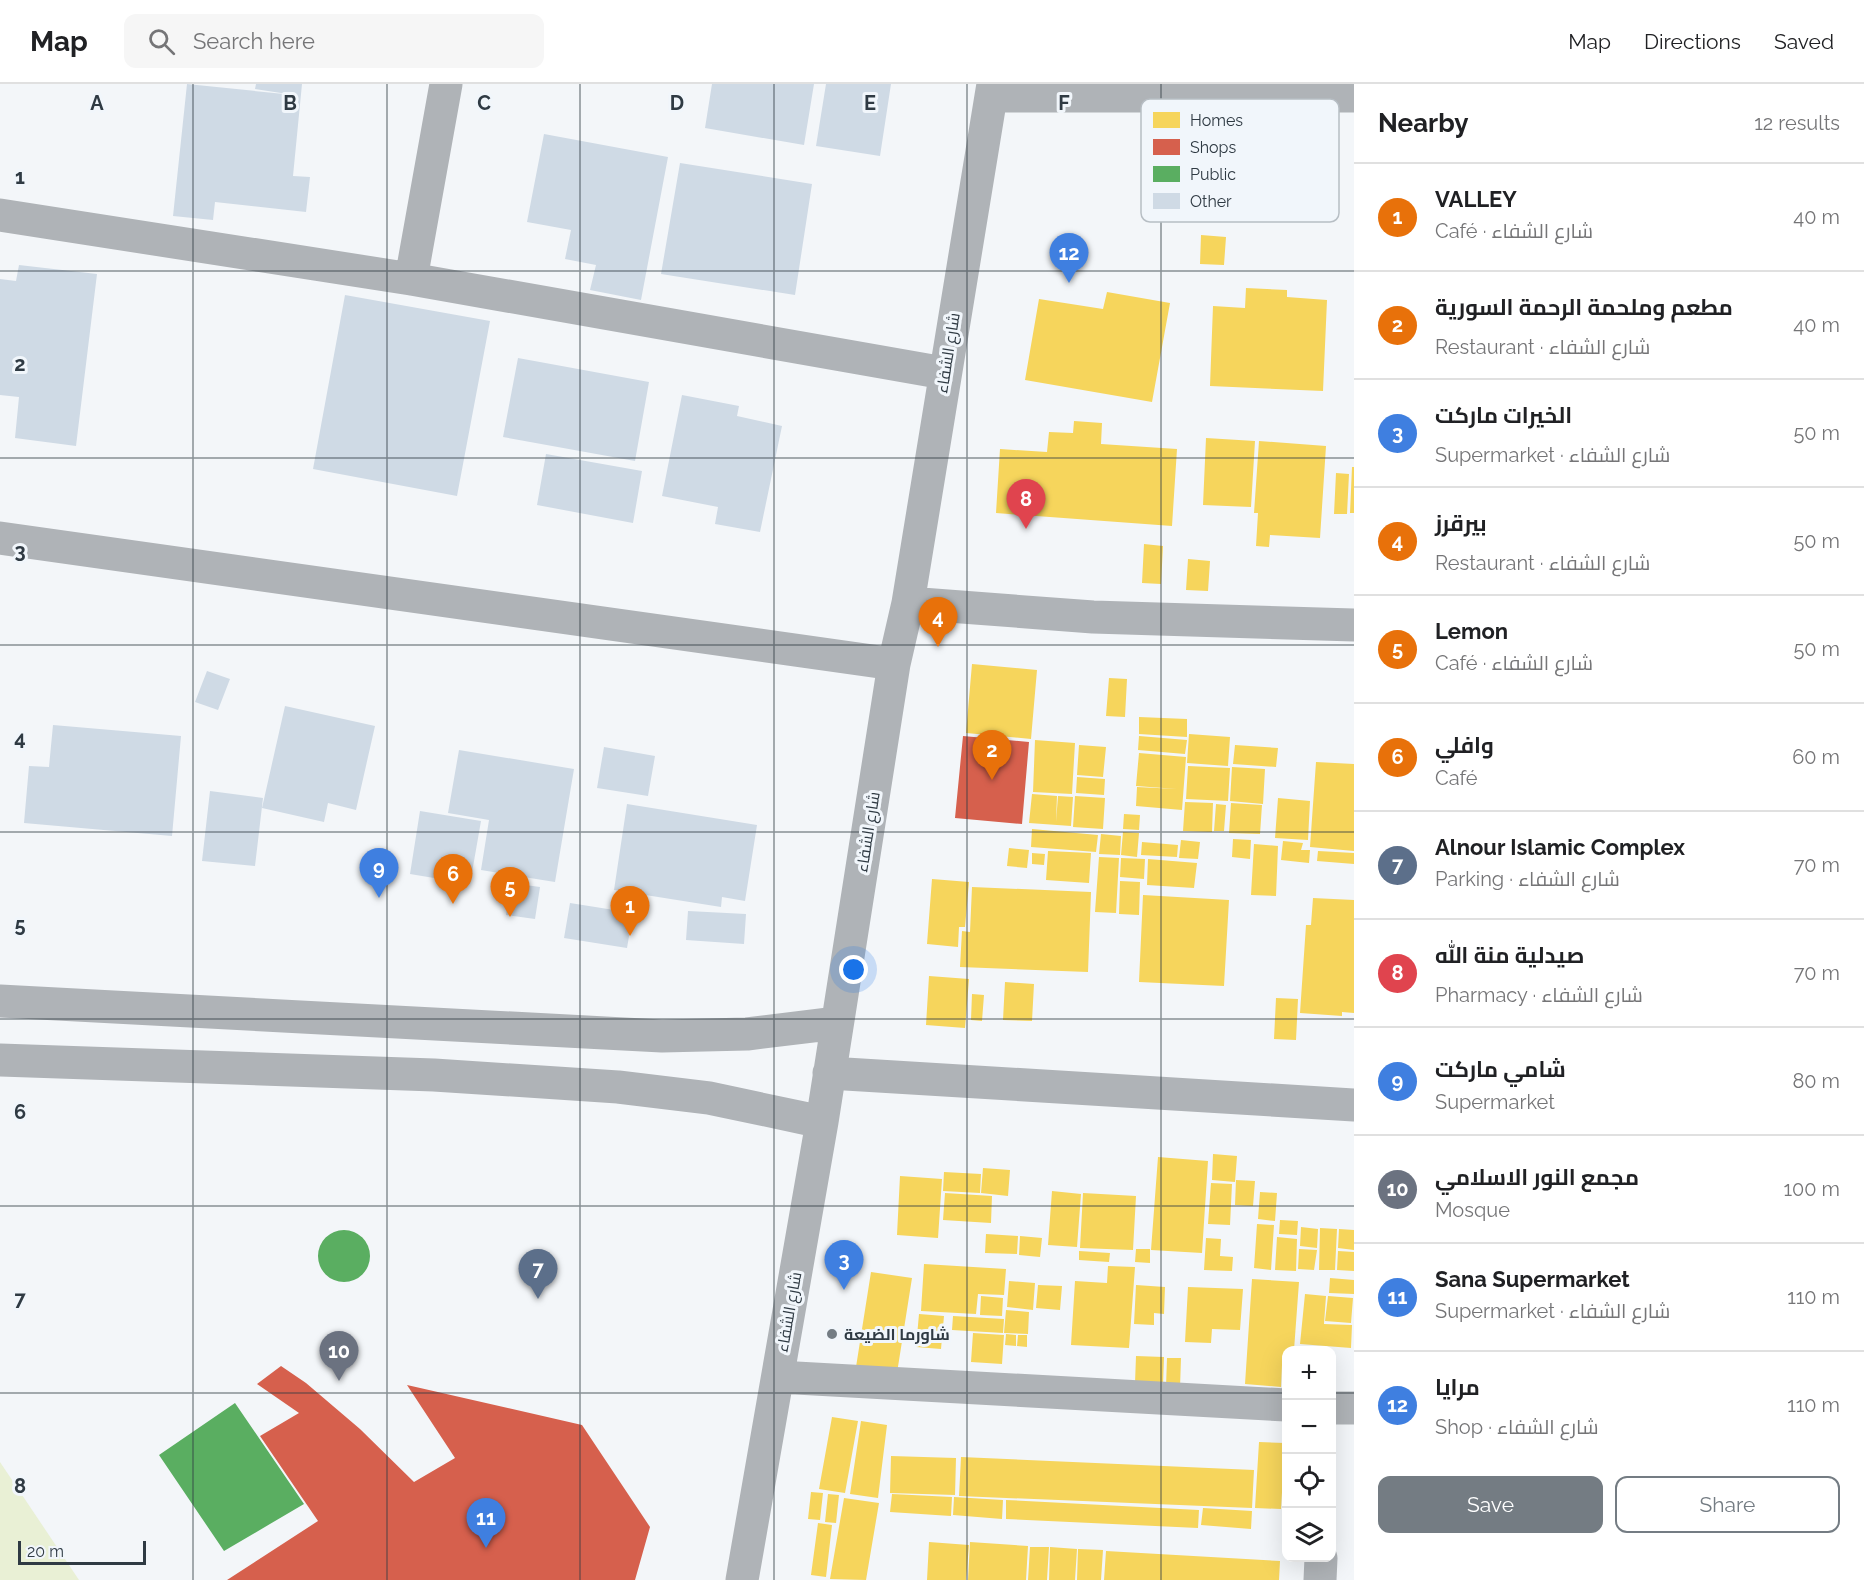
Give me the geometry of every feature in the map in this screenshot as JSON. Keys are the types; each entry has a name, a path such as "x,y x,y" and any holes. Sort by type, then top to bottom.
{"street":[{"path":"411,279 446,84"},
{"path":"992,90 1354,96"},
{"name":"شارع الشفاء","path":"742,1580 822,1122 894,664 908,603 992,90"},
{"path":"0,215 411,279 944,373"},
{"path":"0,537 894,664"},
{"path":"908,603 1093,617 1354,625"},
{"path":"0,1001 662,1036 747,1034 837,1023"},
{"path":"0,1060 424,1074 618,1087 709,1098 822,1122"},
{"path":"829,1073 1354,1105"},
{"path":"778,1377 1282,1405"},
{"path":"1336,1407 1354,1408"},
{"path":"1320,1580 1321,1562"}],"green space":[{"path":"0,1462 79,1580 0,1580"}],"building: Homes":[{"path":"1201,235 1226,237 1224,265 1200,264"},
{"path":"1246,288 1287,290 1287,297 1327,300 1323,391 1210,386 1213,306 1245,308"},
{"path":"1107,292 1170,303 1152,402 1025,380 1039,299 1103,309"},
{"path":"1074,421 1102,423 1101,444 1177,449 1172,526 996,513 1000,449 1047,452 1049,432 1073,433"},
{"path":"1206,438 1255,441 1251,507 1203,505"},
{"path":"1259,441 1326,446 1320,538 1270,535 1269,547 1256,546 1258,513 1254,513"},
{"path":"1352,467 1354,467 1354,513 1350,513"},
{"path":"1336,473 1349,474 1347,514 1334,514"},
{"path":"1144,544 1163,546 1161,584 1142,583"},
{"path":"1188,559 1210,561 1208,591 1186,590"},
{"path":"972,664 1037,670 1031,739 966,733"},
{"path":"1109,678 1127,679 1125,717 1106,716"},
{"path":"1139,717 1187,719 1187,737 1139,734"},
{"path":"1189,734 1230,737 1228,766 1187,763"},
{"path":"1139,736 1187,740 1185,754 1138,750"},
{"path":"1035,740 1075,743 1072,794 1033,792"},
{"path":"1079,745 1106,747 1103,777 1077,775"},
{"path":"1235,745 1278,748 1276,767 1233,764"},
{"path":"1139,753 1186,757 1182,810 1136,806 1137,787 1177,789 1136,786"},
{"path":"1316,762 1354,764 1354,851 1310,847"},
{"path":"1188,766 1230,768 1228,801 1186,799"},
{"path":"1232,767 1265,769 1263,804 1230,801"},
{"path":"1077,777 1105,779 1104,795 1076,793"},
{"path":"1032,794 1057,796 1056,822 1058,796 1073,797 1071,826 1029,823"},
{"path":"1075,796 1105,798 1103,829 1073,827"},
{"path":"1278,798 1310,801 1308,840 1275,838"},
{"path":"1185,802 1213,803 1212,832 1183,831"},
{"path":"1231,803 1262,805 1260,834 1229,833"},
{"path":"1216,804 1226,805 1224,831 1214,831"},
{"path":"1124,814 1140,815 1139,830 1123,829"},
{"path":"1032,829 1098,835 1096,852 1031,847"},
{"path":"1123,832 1139,833 1137,857 1121,855"},
{"path":"1101,834 1121,836 1120,855 1099,854"},
{"path":"1233,839 1251,840 1250,859 1232,857"},
{"path":"1181,840 1200,842 1198,859 1179,858"},
{"path":"1283,841 1303,843 1301,850 1310,850 1309,863 1281,860"},
{"path":"1142,842 1178,845 1177,857 1141,855"},
{"path":"1254,844 1278,846 1276,896 1251,895"},
{"path":"1009,848 1029,850 1027,868 1007,866"},
{"path":"1048,851 1091,853 1089,883 1046,880"},
{"path":"1318,851 1354,853 1354,864 1317,861"},
{"path":"1032,853 1045,854 1044,865 1032,864"},
{"path":"1099,857 1119,858 1116,913 1095,912"},
{"path":"1121,858 1145,859 1144,879 1120,877"},
{"path":"1148,859 1197,863 1194,888 1147,885"},
{"path":"932,879 969,882 965,927 959,927 958,947 927,944"},
{"path":"1120,881 1140,882 1139,915 1119,914"},
{"path":"972,887 1091,892 1088,972 960,967 962,931 970,932"},
{"path":"1143,895 1229,900 1224,986 1139,982"},
{"path":"1313,898 1354,900 1354,1013 1342,1012 1342,1016 1300,1013 1306,925 1311,925"},
{"path":"929,976 969,979 965,1028 926,1025"},
{"path":"1005,982 1034,984 1032,1021 1003,1020"},
{"path":"972,994 984,995 982,1021 971,1020"},
{"path":"1276,998 1298,999 1296,1040 1274,1039"},
{"path":"1213,1154 1237,1156 1235,1182 1212,1180"},
{"path":"1158,1157 1208,1161 1202,1253 1151,1250"},
{"path":"983,1168 1010,1170 1008,1196 981,1193"},
{"path":"944,1172 981,1174 980,1193 943,1191"},
{"path":"900,1176 942,1179 938,1238 897,1235"},
{"path":"1236,1180 1255,1181 1253,1206 1235,1205"},
{"path":"1211,1183 1232,1184 1230,1225 1208,1224"},
{"path":"1052,1191 1081,1194 1077,1247 1048,1245"},
{"path":"1260,1192 1277,1193 1275,1221 1258,1219"},
{"path":"945,1193 992,1196 991,1223 943,1220"},
{"path":"1083,1193 1136,1196 1133,1250 1080,1248"},
{"path":"1280,1220 1298,1221 1297,1235 1279,1234"},
{"path":"1257,1224 1274,1225 1271,1270 1254,1268"},
{"path":"1301,1227 1318,1229 1317,1248 1300,1246"},
{"path":"1320,1228 1337,1229 1335,1270 1319,1270"},
{"path":"1339,1229 1354,1230 1354,1250 1338,1248"},
{"path":"986,1234 1018,1236 1017,1254 985,1253"},
{"path":"1020,1236 1042,1238 1040,1257 1019,1255"},
{"path":"1277,1237 1297,1239 1296,1271 1275,1270"},
{"path":"1206,1238 1221,1239 1220,1256 1233,1257 1232,1271 1204,1270"},
{"path":"1136,1249 1150,1249 1150,1263 1135,1262"},
{"path":"1299,1249 1317,1250 1314,1270 1298,1269"},
{"path":"1079,1251 1110,1253 1109,1262 1079,1260"},
{"path":"1338,1251 1354,1252 1354,1271 1337,1270"},
{"path":"924,1264 1006,1269 1004,1295 978,1294 976,1314 921,1311"},
{"path":"1108,1266 1135,1267 1129,1348 1071,1345 1075,1281 1107,1283"},
{"path":"871,1272 912,1278 897,1373 856,1367"},
{"path":"1330,1278 1354,1280 1354,1294 1329,1293"},
{"path":"1252,1279 1299,1282 1294,1346 1282,1346 1281,1387 1245,1384"},
{"path":"1009,1281 1035,1283 1033,1310 1007,1307"},
{"path":"1038,1285 1062,1286 1060,1310 1036,1308"},
{"path":"1136,1285 1165,1287 1164,1314 1154,1313 1154,1325 1134,1324"},
{"path":"1188,1287 1243,1289 1240,1330 1212,1329 1211,1343 1185,1342"},
{"path":"1305,1294 1326,1296 1324,1324 1352,1325 1351,1348 1300,1344"},
{"path":"981,1296 1003,1298 1002,1316 980,1315"},
{"path":"1328,1296 1353,1298 1351,1323 1325,1321"},
{"path":"1006,1310 1029,1312 1028,1334 1004,1333"},
{"path":"919,1314 944,1316 941,1349 916,1347"},
{"path":"953,1316 1004,1319 1003,1333 952,1330"},
{"path":"973,1333 1004,1335 1002,1364 971,1362"},
{"path":"1006,1334 1016,1335 1016,1346 1005,1345"},
{"path":"1018,1335 1027,1335 1027,1347 1017,1346"},
{"path":"1136,1356 1164,1357 1163,1385 1135,1383"},
{"path":"1167,1358 1181,1358 1180,1388 1166,1387"},
{"path":"832,1417 858,1421 845,1493 819,1489"},
{"path":"861,1421 887,1425 878,1498 850,1494"},
{"path":"1259,1442 1282,1443 1281,1509 1255,1508"},
{"path":"891,1456 956,1458 955,1495 890,1493"},
{"path":"961,1457 1254,1470 1252,1508 959,1496"},
{"path":"811,1492 823,1493 820,1520 808,1519"},
{"path":"828,1494 839,1495 836,1523 825,1522"},
{"path":"892,1494 952,1497 951,1516 890,1512"},
{"path":"954,1497 1003,1500 1002,1519 953,1515"},
{"path":"844,1498 879,1503 866,1580 830,1579"},
{"path":"1006,1500 1199,1510 1198,1528 1006,1519"},
{"path":"1203,1508 1252,1511 1251,1529 1201,1525"},
{"path":"818,1523 832,1525 826,1577 811,1575"},
{"path":"929,1542 969,1545 966,1580 927,1580"},
{"path":"970,1542 1028,1546 1026,1580 968,1580"},
{"path":"1030,1547 1049,1547 1047,1580 1028,1580"},
{"path":"1050,1547 1077,1549 1075,1580 1049,1580"},
{"path":"1078,1549 1103,1550 1101,1580 1077,1580"},
{"path":"1106,1551 1280,1561 1279,1580 1104,1580"}],"building: Shops":[{"path":"963,736 1029,742 1022,824 955,818"},
{"path":"281,1366 306,1383 360,1429 414,1482 455,1458 407,1385 582,1425 650,1527 635,1580 227,1580 318,1521 260,1436 299,1413 257,1384"}],"building: Public":[{"path":"344,1230 354,1232 362,1238 368,1246 370,1256 368,1266 362,1274 354,1280 344,1282 334,1280 326,1274 320,1266 318,1256 320,1246 326,1238 334,1232"},
{"path":"235,1403 304,1504 224,1551 159,1455"}],"building: Other":[{"path":"187,84 294,95 255,89 256,84 302,84 293,176 310,177 306,212 215,202 213,220 173,216"},
{"path":"712,84 814,84 804,145 705,128"},
{"path":"826,84 891,84 880,156 816,146"},
{"path":"544,134 668,157 641,300 590,290 596,265 565,259 571,230 527,222"},
{"path":"680,163 812,184 795,295 661,274"},
{"path":"19,265 97,274 76,446 15,438 19,397 0,395 0,279 16,281"},
{"path":"345,295 490,321 457,496 313,469"},
{"path":"518,358 649,382 635,461 503,437"},
{"path":"682,395 739,406 737,416 782,426 760,532 715,524 718,507 662,496"},
{"path":"546,454 642,471 633,523 537,505"},
{"path":"207,671 230,679 218,710 195,702"},
{"path":"285,706 375,726 356,810 328,803 324,822 262,808"},
{"path":"53,725 181,736 172,836 24,823 29,766 49,767"},
{"path":"604,747 655,756 648,796 597,788"},
{"path":"459,750 574,769 555,882 481,870 489,820 448,813"},
{"path":"210,791 263,798 255,866 202,861"},
{"path":"627,804 757,825 745,901 722,897 721,907 614,890"},
{"path":"420,811 481,821 470,884 410,874"},
{"path":"511,883 540,887 535,919 506,915"},
{"path":"570,903 633,913 627,948 564,938"},
{"path":"688,911 746,914 744,944 686,940"}],"place":[{"name":"مرايا","path":"1069,283"},
{"name":"صيدلية منة الله","path":"1026,529"},
{"name":"بيرقرز","path":"938,647"},
{"name":"مطعم وملحمة الرحمة السورية","path":"992,780"},
{"name":"شامي ماركت","path":"379,898"},
{"name":"وافلي","path":"453,904"},
{"name":"Lemon","path":"510,917"},
{"name":"VALLEY","path":"630,936"},
{"name":"الخيرات ماركت","path":"844,1290"},
{"name":"Alnour Islamic Complex","path":"538,1299"},
{"name":"شاورما الضيعة","path":"832,1334"},
{"name":"مجمع النور الاسلامي","path":"339,1381"},
{"name":"Sana Supermarket","path":"486,1548"}]}
